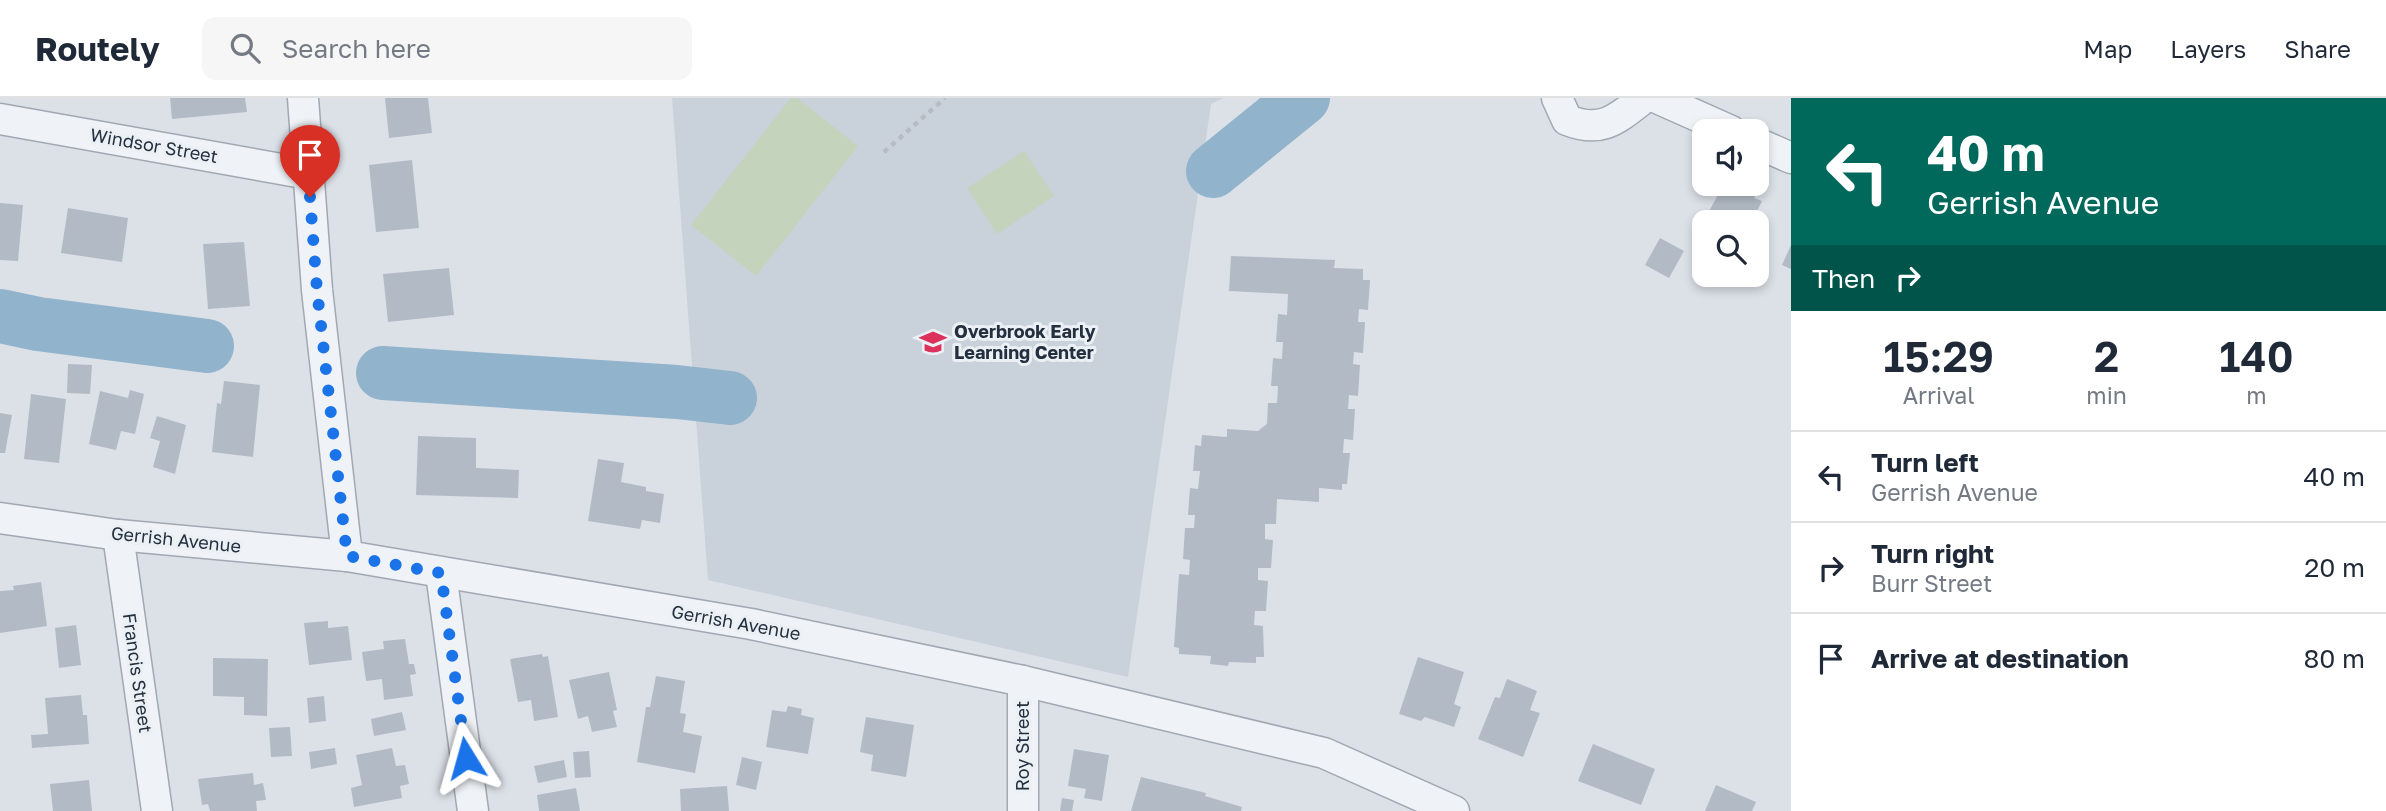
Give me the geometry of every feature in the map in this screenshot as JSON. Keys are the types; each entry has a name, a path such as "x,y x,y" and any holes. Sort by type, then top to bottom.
{"street":[{"path":"303,98 317,290 347,556"},
{"path":"1557,98 1567,120 1586,127 1606,124 1644,98"},
{"path":"1657,98 1704,119"},
{"name":"Windsor Street","path":"0,119 309,174"},
{"path":"1769,148 1791,158"},
{"name":"Gerrish Avenue","path":"0,518 118,535 347,556 751,624 1023,681 1324,753 1454,811"},
{"name":"Francis Street","path":"118,535 157,811"},
{"path":"441,573 473,811"},
{"name":"Roy Street","path":"1023,681 1023,811"}],"path":[{"path":"884,152 945,98"}],"shaded area":[{"name":"Overbrook Early Learning Center","path":"672,98 1223,98 1211,104 1128,677 708,580"}],"green space":[{"path":"791,98 797,98 858,146 756,276 691,225"},
{"path":"1024,151 1054,196 997,234 967,188"}],"building":[{"path":"170,98 245,98 247,112 172,119"},
{"path":"385,98 428,98 432,133 389,138"},
{"path":"412,160 419,228 376,232 369,165"},
{"path":"1717,196 1755,196 1754,198 1762,201 1758,210 1710,210"},
{"path":"0,203 23,205 18,261 0,260"},
{"path":"68,208 128,218 122,262 61,253"},
{"path":"1660,238 1684,251 1669,278 1645,265"},
{"path":"244,242 250,306 208,309 203,244"},
{"path":"1791,245 1791,269 1782,265"},
{"path":"1231,256 1335,260 1334,268 1363,269 1363,280 1370,280 1368,310 1359,309 1358,322 1365,322 1363,353 1354,352 1353,364 1360,365 1358,396 1349,395 1348,409 1355,409 1353,440 1344,439 1343,453 1350,453 1347,484 1342,484 1342,490 1319,488 1319,502 1277,499 1276,524 1265,524 1265,539 1273,540 1271,568 1258,568 1258,580 1268,581 1266,611 1255,611 1254,625 1263,626 1264,657 1256,657 1256,663 1229,662 1228,666 1210,664 1211,656 1179,654 1179,648 1174,647 1179,574 1189,575 1190,560 1183,559 1185,528 1194,528 1195,515 1188,515 1190,488 1198,489 1200,471 1193,471 1195,445 1201,446 1202,435 1227,437 1227,429 1258,431 1267,424 1268,403 1277,403 1278,386 1271,386 1273,358 1282,359 1283,342 1276,342 1278,314 1287,315 1288,294 1229,291"},
{"path":"449,268 454,315 388,322 383,274"},
{"path":"68,364 92,365 90,394 67,393"},
{"path":"224,381 260,385 253,457 212,452 217,403 221,404"},
{"path":"130,390 144,394 135,434 121,431 116,450 89,444 100,391 128,398"},
{"path":"31,394 66,399 59,463 24,459"},
{"path":"0,413 12,415 5,453 0,453"},
{"path":"157,416 186,425 175,474 153,467 160,441 150,438"},
{"path":"418,436 476,438 476,468 519,470 518,498 416,495"},
{"path":"598,459 624,463 621,482 664,494 660,523 642,520 640,529 588,521"},
{"path":"41,582 47,626 0,633 0,591"},
{"path":"328,621 328,628 348,626 352,660 309,665 304,623"},
{"path":"76,625 81,665 59,668 55,628"},
{"path":"405,639 409,664 414,664 416,674 410,675 413,696 384,700 382,679 366,681 362,652 384,649 383,641"},
{"path":"542,654 543,657 548,656 558,717 534,721 531,700 518,702 510,659"},
{"path":"1418,657 1464,672 1454,704 1461,707 1454,727 1425,717 1421,721 1399,714"},
{"path":"213,658 268,659 267,716 244,715 244,697 213,696"},
{"path":"609,672 617,710 613,711 617,727 592,732 588,716 578,719 569,680"},
{"path":"656,676 685,681 680,713 686,714 683,732 702,736 695,773 637,762 646,707 650,707"},
{"path":"1507,679 1537,691 1530,710 1540,713 1523,757 1478,739 1495,697 1500,698"},
{"path":"81,695 83,715 87,715 89,744 32,748 31,735 48,734 45,698"},
{"path":"324,696 326,721 309,723 307,698"},
{"path":"788,706 802,709 801,715 814,718 808,754 766,747 772,710 786,712"},
{"path":"402,712 406,730 374,736 371,719"},
{"path":"866,717 914,725 906,777 871,771 873,755 860,752"},
{"path":"290,727 292,756 271,757 269,728"},
{"path":"1593,744 1655,769 1641,805 1578,781"},
{"path":"335,748 337,764 311,769 309,752"},
{"path":"392,748 396,766 405,765 409,784 400,786 402,798 354,807 351,788 362,785 356,755"},
{"path":"1074,749 1109,755 1102,801 1084,798 1086,789 1068,786"},
{"path":"589,751 591,777 575,778 573,752"},
{"path":"742,757 762,762 756,790 736,785"},
{"path":"564,760 567,777 538,783 534,766"},
{"path":"253,773 254,785 263,783 266,800 256,801 257,811 210,811 208,804 202,805 198,779"},
{"path":"1141,777 1206,793 1205,796 1242,807 1241,811 1131,811"},
{"path":"89,780 92,811 53,811 50,784"},
{"path":"1716,785 1756,802 1752,811 1705,811"},
{"path":"727,786 729,811 681,811 680,789"},
{"path":"576,788 580,811 539,811 537,795"},
{"path":"1062,798 1074,800 1072,811 1060,811"}],"waterway":[{"path":"1213,171 1303,98"},
{"path":"0,316 38,324 207,346"},
{"path":"383,373 677,392 730,398"}],"place":[{"name":"Overbrook Early Learning Center","path":"933,342"}],"route":[{"path":"310,197 317,290 347,556 441,573 466,758"}]}
